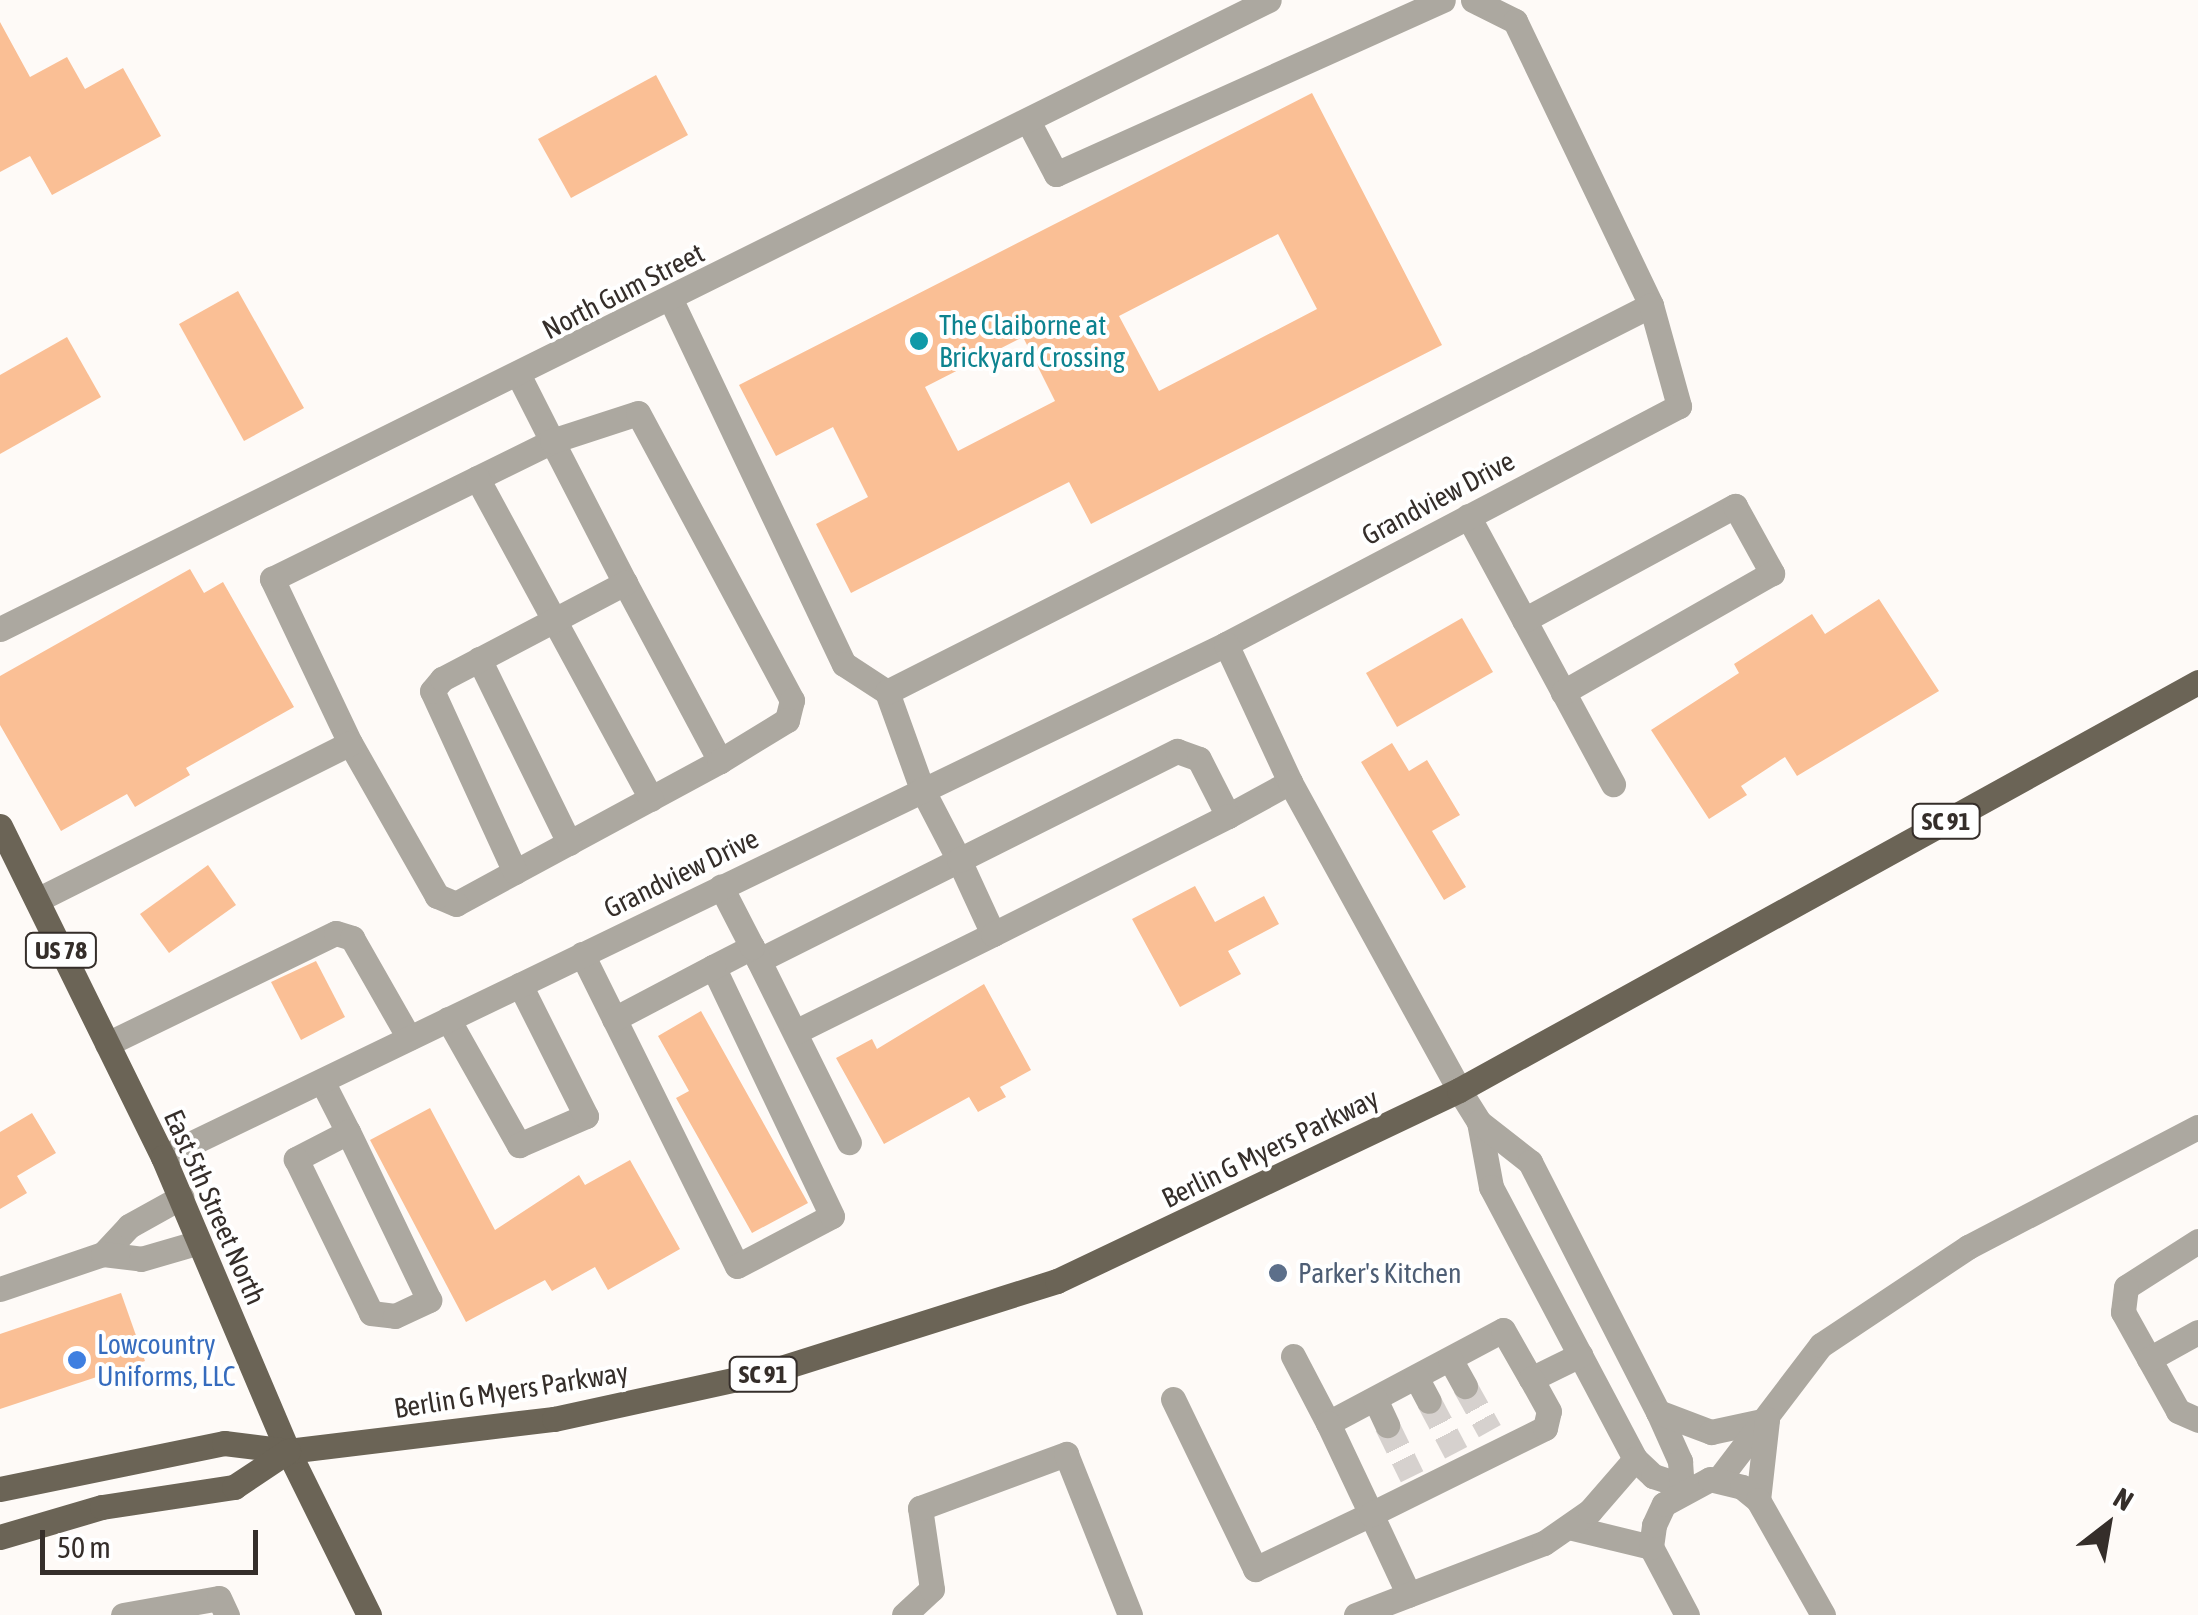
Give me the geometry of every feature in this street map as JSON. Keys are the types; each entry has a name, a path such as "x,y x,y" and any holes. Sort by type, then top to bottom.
{"main road":[{"name":"Berlin G Myers Parkway","path":"0,1489 224,1444 288,1452 554,1419 765,1374 1057,1281 1459,1090 2198,682"},
{"name":"East 5th Street North","path":"0,826 164,1157 288,1452 369,1615"},
{"name":"Berlin G Myers Parkway","path":"0,1536 102,1507 234,1488 288,1452"}],"street":[{"name":"North Gum Street","path":"0,629 519,376 1269,0"},
{"path":"1028,121 1056,174 1443,0"},
{"path":"887,692 1651,305 1515,21 1473,0"},
{"path":"671,300 844,664 887,692 922,790 992,934"},
{"name":"Grandview Drive","path":"164,1157 1226,644 1679,406 1651,305"},
{"path":"519,376 720,762"},
{"path":"627,414 648,422 794,709 720,762 456,904 444,903 350,744 272,579 477,478 552,441 627,414"},
{"path":"477,478 651,798"},
{"path":"1524,620 1735,506 1772,573 1563,692"},
{"path":"1468,516 1613,784"},
{"path":"516,872 432,699 442,679 625,583"},
{"path":"1226,644 1290,782 1459,1090 1479,1122 1530,1162 1658,1412 1680,1461 1680,1488"},
{"path":"479,659 569,843"},
{"path":"36,900 350,744"},
{"path":"614,1019 713,967 755,954 959,860 1177,751 1199,760 1228,816"},
{"path":"795,1032 1290,782"},
{"path":"722,887 849,1142"},
{"path":"107,1044 336,932 352,938 409,1038"},
{"path":"582,954 737,1266 832,1216 713,967"},
{"path":"448,1020 519,1145 586,1116 520,984"},
{"path":"322,1081 348,1132 429,1300 395,1316 372,1312 296,1158 348,1132"},
{"path":"1479,1122 1491,1187 1635,1459 1653,1476 1680,1488"},
{"path":"1718,1480 1821,1345 1892,1294 2198,1127"},
{"path":"103,1254 128,1226 180,1197"},
{"path":"2198,1241 2126,1287 2123,1312 2178,1412 2198,1420"},
{"path":"0,1289 103,1254 141,1259 200,1242"},
{"path":"1173,1400 1255,1570 1371,1514 1415,1483 1495,1440 1545,1428 1548,1410 1503,1330 1328,1423"},
{"path":"2149,1359 2198,1332"},
{"path":"1531,1379 1580,1355"},
{"path":"1294,1356 1408,1595"},
{"path":"1450,1359 1465,1386"},
{"path":"1416,1377 1429,1401"},
{"path":"1374,1399 1387,1425"},
{"path":"1658,1412 1711,1432 1767,1420"},
{"path":"1758,1500 1767,1420"},
{"path":"904,1615 932,1589 920,1508 1066,1454 1130,1615"},
{"path":"1356,1615 1544,1543 1570,1526 1635,1459"},
{"path":"1687,1615 1651,1547 1664,1504 1680,1488 1718,1480 1758,1500 1823,1615"},
{"path":"1570,1526 1651,1547"},
{"path":"140,1614 219,1598 227,1615"}],"building":[{"path":"0,22 30,77 67,57 85,89 123,68 161,136 52,195 30,156 0,172"},
{"path":"656,75 688,135 571,198 538,139"},
{"name":"The Claiborne at Brickyard Crossing","path":"1312,93 1442,345 1091,524 1069,482 851,593 816,524 868,497 833,427 776,456 739,385","holes":["1278,234 1317,309 1159,391 1119,316","1023,337 1055,401 958,451 925,387"]},
{"path":"238,291 304,408 244,441 179,324"},
{"path":"67,337 101,397 0,454 0,375"},
{"path":"190,569 204,593 223,582 294,707 186,768 190,775 135,807 127,794 61,831 0,725 0,676"},
{"path":"1879,599 1939,691 1797,776 1785,757 1741,786 1747,795 1709,819 1651,730 1739,673 1734,664 1812,614 1825,634"},
{"path":"1462,618 1493,672 1397,727 1366,673"},
{"path":"1392,743 1409,771 1427,760 1460,815 1432,831 1466,887 1444,900 1361,762"},
{"path":"208,865 236,905 169,953 140,914"},
{"path":"1195,886 1215,922 1264,896 1279,924 1228,951 1241,974 1180,1007 1132,919"},
{"path":"316,961 345,1017 301,1040 271,982"},
{"path":"984,984 1031,1070 1000,1087 1006,1097 978,1112 969,1097 884,1144 836,1058 872,1039 877,1049"},
{"path":"701,1011 808,1203 752,1233 676,1098 689,1091 658,1036"},
{"path":"430,1108 495,1230 579,1175 585,1185 630,1160 680,1249 608,1290 595,1267 552,1291 545,1280 466,1322 370,1140"},
{"path":"32,1113 56,1153 17,1176 27,1193 0,1209 0,1132"},
{"path":"121,1293 145,1361 0,1409 0,1334"}],"tunnel":[{"path":"1465,1386 1490,1431"},
{"path":"1429,1401 1456,1452"},
{"path":"1387,1425 1412,1476"}],"place":[{"name":"The Claiborne at Brickyard Crossing","path":"919,341"},
{"name":"Parker's Kitchen","path":"1278,1273"},
{"name":"Lowcountry Uniforms, LLC","path":"77,1360"}]}
